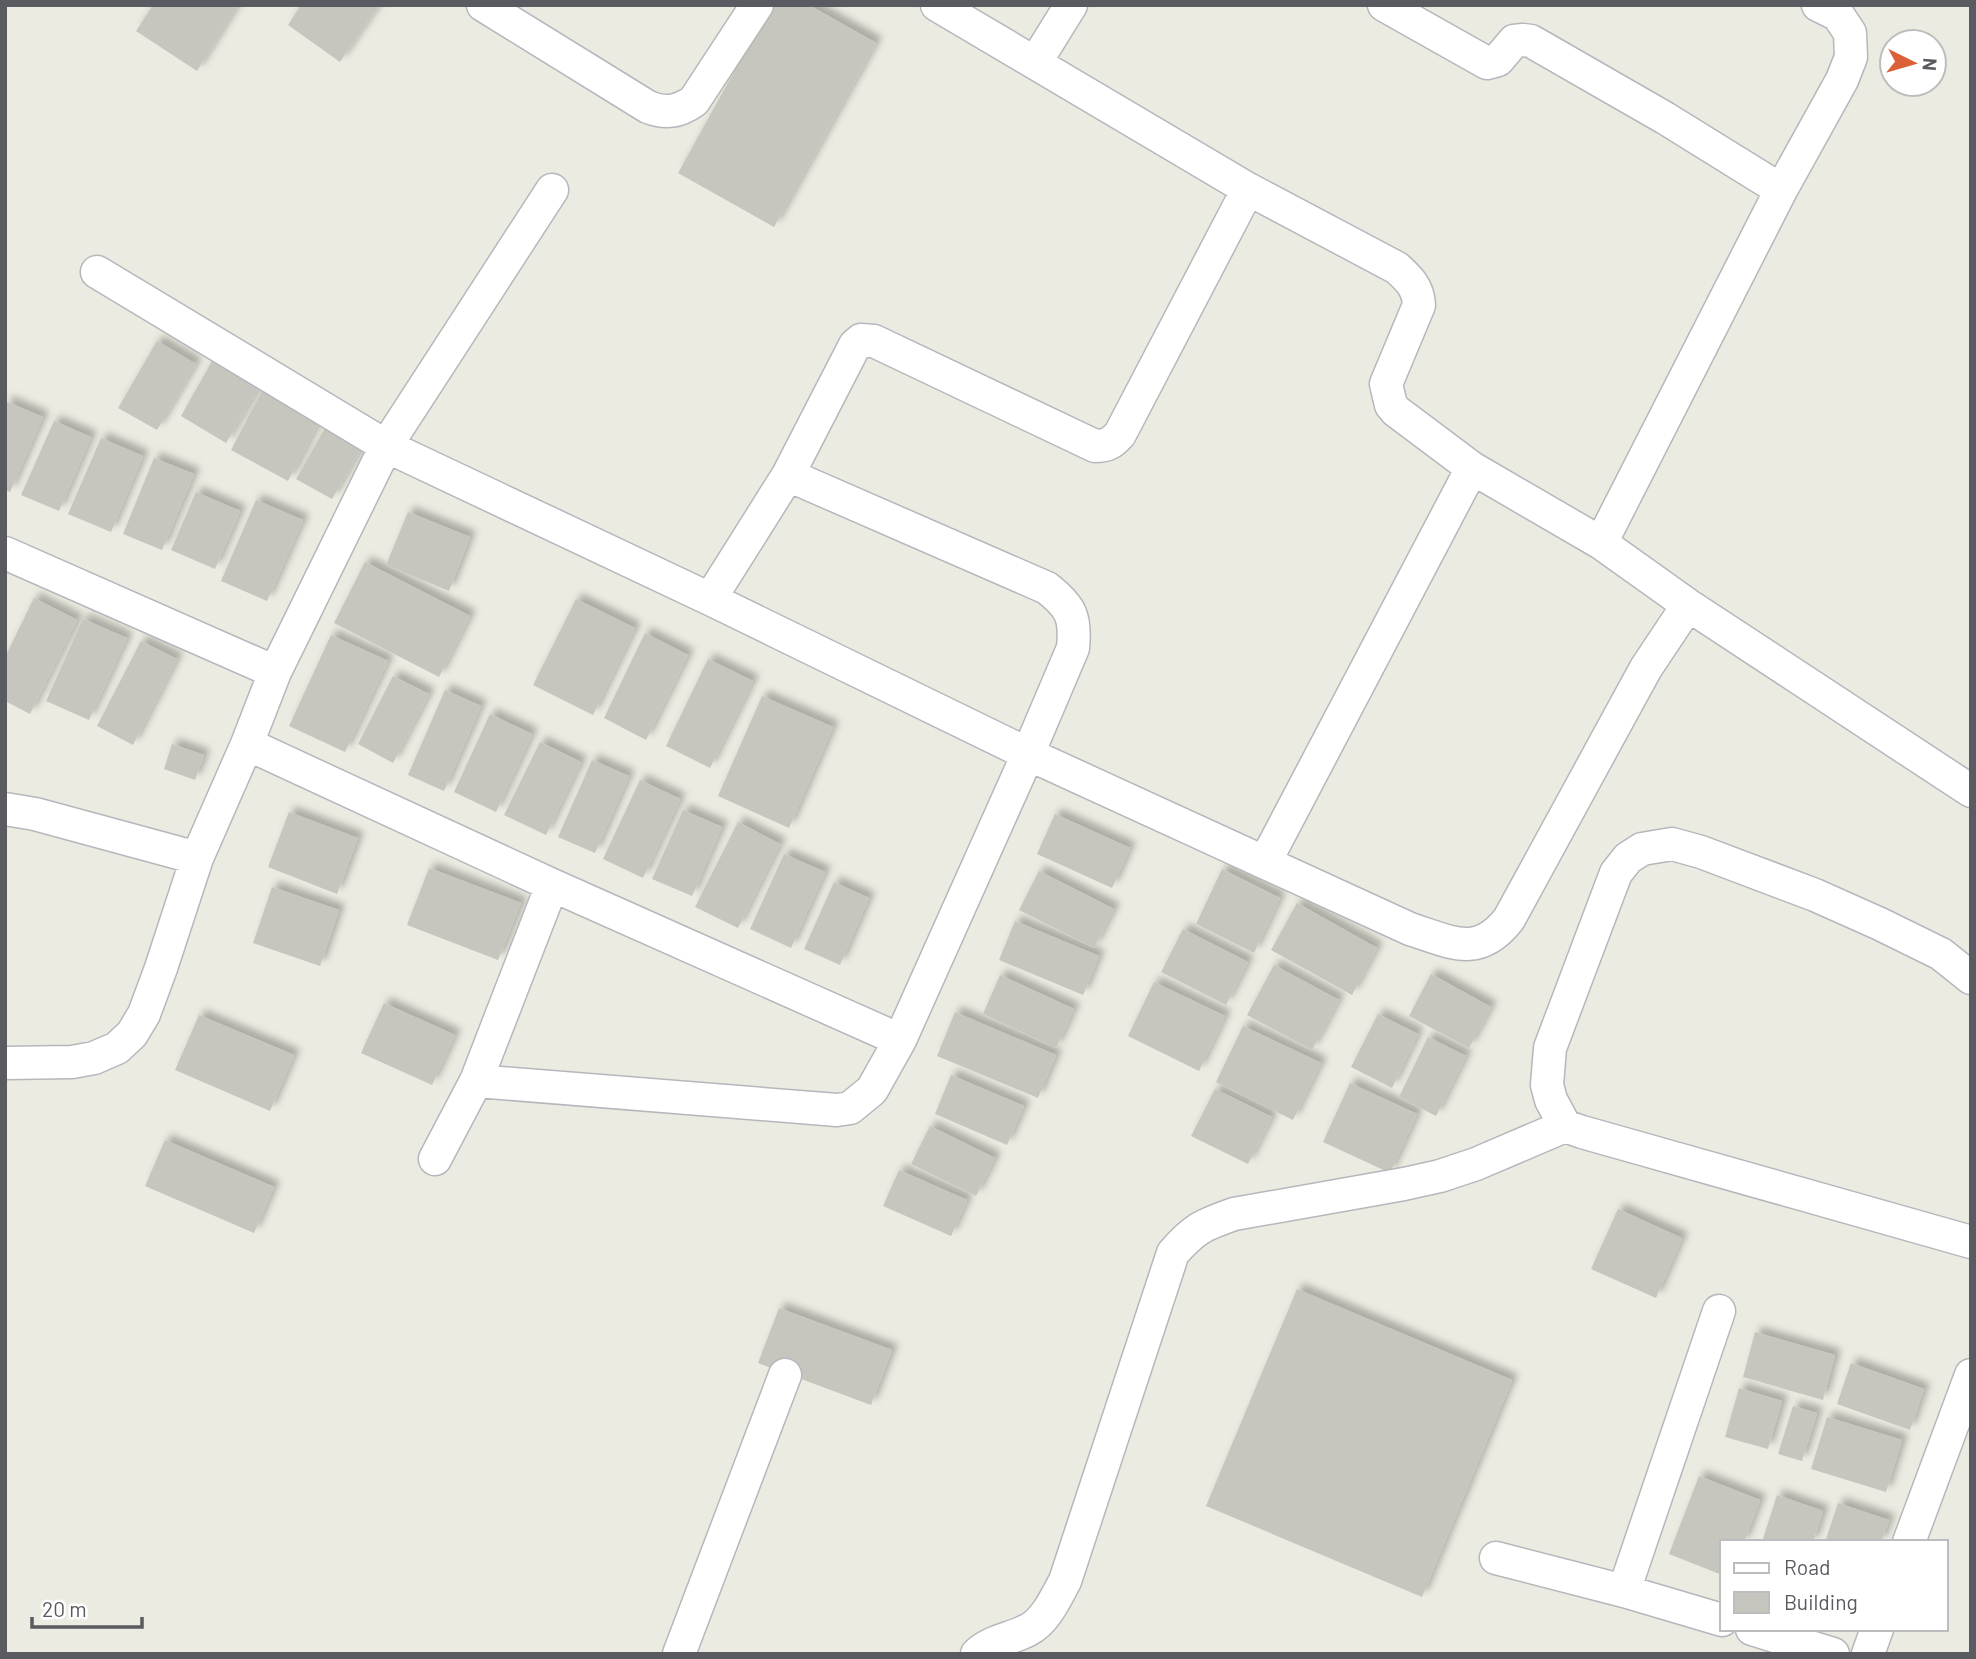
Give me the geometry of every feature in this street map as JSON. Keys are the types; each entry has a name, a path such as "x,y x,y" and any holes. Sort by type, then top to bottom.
{"street":[{"path":"483,5 648,107 659,111 672,111 684,108 694,101 757,5"},
{"path":"937,5 1248,189 1396,268 1412,282 1419,293 1419,304 1386,384 1391,405 1396,411 1472,468 1601,543 1688,605 1971,791"},
{"path":"1035,63 1072,5"},
{"path":"1384,5 1487,63 1498,60 1514,41 1531,41 1665,118 1782,190"},
{"path":"1601,543 1782,190 1842,80 1851,57 1850,33 1838,15 1818,5"},
{"path":"710,599 788,475 855,345 861,340 868,339 1095,446 1113,442 1120,434 1248,189"},
{"path":"5,1063 72,1062 94,1058 117,1048 132,1034 145,1014 197,858 275,672 386,446 552,190"},
{"path":"97,272 386,446 710,599 1028,754 1410,929 1468,945 1487,941 1500,931 1509,919 1646,668 1688,605"},
{"path":"1265,862 1472,468"},
{"path":"476,1081 837,1110 850,1108 872,1090 900,1040 1073,648 1072,614 1063,600 1047,588 788,475"},
{"path":"5,553 275,672"},
{"path":"247,744 552,885 900,1040"},
{"path":"5,808 197,858"},
{"path":"1565,1126 1550,1100 1549,1048 1616,873 1628,858 1642,849 1672,844 1701,852 1815,895 1941,954 1971,978"},
{"path":"435,1158 476,1081 552,885"},
{"path":"977,1654 988,1644 1029,1630 1038,1624 1065,1581 1173,1253 1190,1233 1209,1223 1234,1214 1440,1176 1476,1164 1565,1126 1971,1242"},
{"path":"1624,1591 1719,1311"},
{"path":"679,1654 785,1375"},
{"path":"1910,1540 1971,1375"},
{"path":"1496,1559 1624,1591 1720,1619"},
{"path":"1758,1631 1833,1654"},
{"path":"1868,1654 1876,1631"}],"building":[{"path":"153,5 238,5 197,71 136,31"},
{"path":"301,5 379,5 340,62 288,25"},
{"path":"771,5 809,5 876,43 774,227 678,173"},
{"path":"157,341 196,364 157,430 118,408"},
{"path":"212,361 258,388 226,443 181,416"},
{"path":"264,387 321,418 288,481 231,450"},
{"path":"5,401 43,417 10,492 5,490"},
{"path":"54,421 91,437 59,511 21,495"},
{"path":"328,423 364,444 332,499 296,479"},
{"path":"101,438 143,456 111,532 68,514"},
{"path":"154,458 194,474 162,550 123,534"},
{"path":"196,492 240,511 215,569 171,550"},
{"path":"256,500 303,520 267,601 221,581"},
{"path":"408,512 470,537 449,591 386,565"},
{"path":"365,562 470,616 439,677 334,623"},
{"path":"34,598 77,620 30,714 5,701 5,657"},
{"path":"576,599 635,628 593,715 533,685"},
{"path":"83,619 127,638 89,720 46,701"},
{"path":"645,633 688,655 646,740 604,718"},
{"path":"331,635 388,661 345,752 289,726"},
{"path":"141,641 177,659 133,745 97,726"},
{"path":"708,659 753,681 710,768 666,746"},
{"path":"393,676 429,694 393,763 358,744"},
{"path":"445,690 481,706 444,791 408,775"},
{"path":"762,696 833,727 789,828 718,796"},
{"path":"490,714 532,734 496,812 454,792"},
{"path":"540,742 581,762 546,835 504,815"},
{"path":"172,744 204,755 195,780 164,769"},
{"path":"592,760 629,776 595,853 558,837"},
{"path":"640,780 680,799 643,878 603,859"},
{"path":"683,810 722,827 692,896 652,879"},
{"path":"289,812 358,838 337,894 268,867"},
{"path":"1055,814 1130,848 1112,888 1037,854"},
{"path":"738,822 780,844 738,928 695,907"},
{"path":"784,854 825,872 791,948 750,929"},
{"path":"429,868 521,903 498,960 407,925"},
{"path":"1222,869 1280,898 1254,953 1196,924"},
{"path":"1039,871 1114,909 1094,948 1019,910"},
{"path":"834,882 869,898 840,965 804,949"},
{"path":"272,887 339,910 320,966 253,943"},
{"path":"1297,903 1377,948 1352,995 1271,950"},
{"path":"1015,921 1099,956 1083,995 999,960"},
{"path":"1183,929 1248,962 1226,1005 1161,972"},
{"path":"1274,965 1339,1000 1312,1050 1247,1015"},
{"path":"1431,974 1491,1007 1469,1048 1409,1016"},
{"path":"1000,975 1074,1009 1056,1048 983,1014"},
{"path":"1154,982 1225,1016 1199,1071 1128,1036"},
{"path":"384,1003 455,1035 432,1085 361,1053"},
{"path":"955,1012 1056,1055 1038,1098 937,1056"},
{"path":"1378,1014 1418,1034 1392,1088 1351,1067"},
{"path":"199,1015 294,1055 270,1111 175,1070"},
{"path":"1243,1026 1321,1063 1293,1120 1216,1082"},
{"path":"1428,1037 1466,1056 1436,1116 1399,1097"},
{"path":"951,1075 1024,1106 1007,1145 935,1114"},
{"path":"1350,1083 1417,1114 1390,1173 1323,1142"},
{"path":"1215,1089 1272,1117 1248,1164 1191,1136"},
{"path":"930,1126 995,1158 976,1196 911,1164"},
{"path":"165,1140 274,1187 254,1233 145,1186"},
{"path":"899,1170 967,1200 951,1236 883,1206"},
{"path":"1618,1209 1682,1238 1656,1298 1591,1269"},
{"path":"1297,1289 1512,1380 1422,1597 1206,1506"},
{"path":"779,1308 892,1350 871,1405 758,1363"},
{"path":"1755,1332 1835,1355 1823,1400 1743,1377"},
{"path":"1851,1363 1924,1389 1910,1430 1837,1404"},
{"path":"1739,1388 1782,1401 1768,1449 1725,1437"},
{"path":"1793,1406 1817,1413 1802,1461 1778,1454"},
{"path":"1827,1417 1902,1440 1886,1492 1811,1469"},
{"path":"1699,1476 1760,1500 1745,1540 1720,1540 1720,1574 1669,1554"},
{"path":"1777,1495 1823,1511 1814,1540 1763,1540"},
{"path":"1838,1503 1889,1520 1882,1540 1826,1540"}]}
